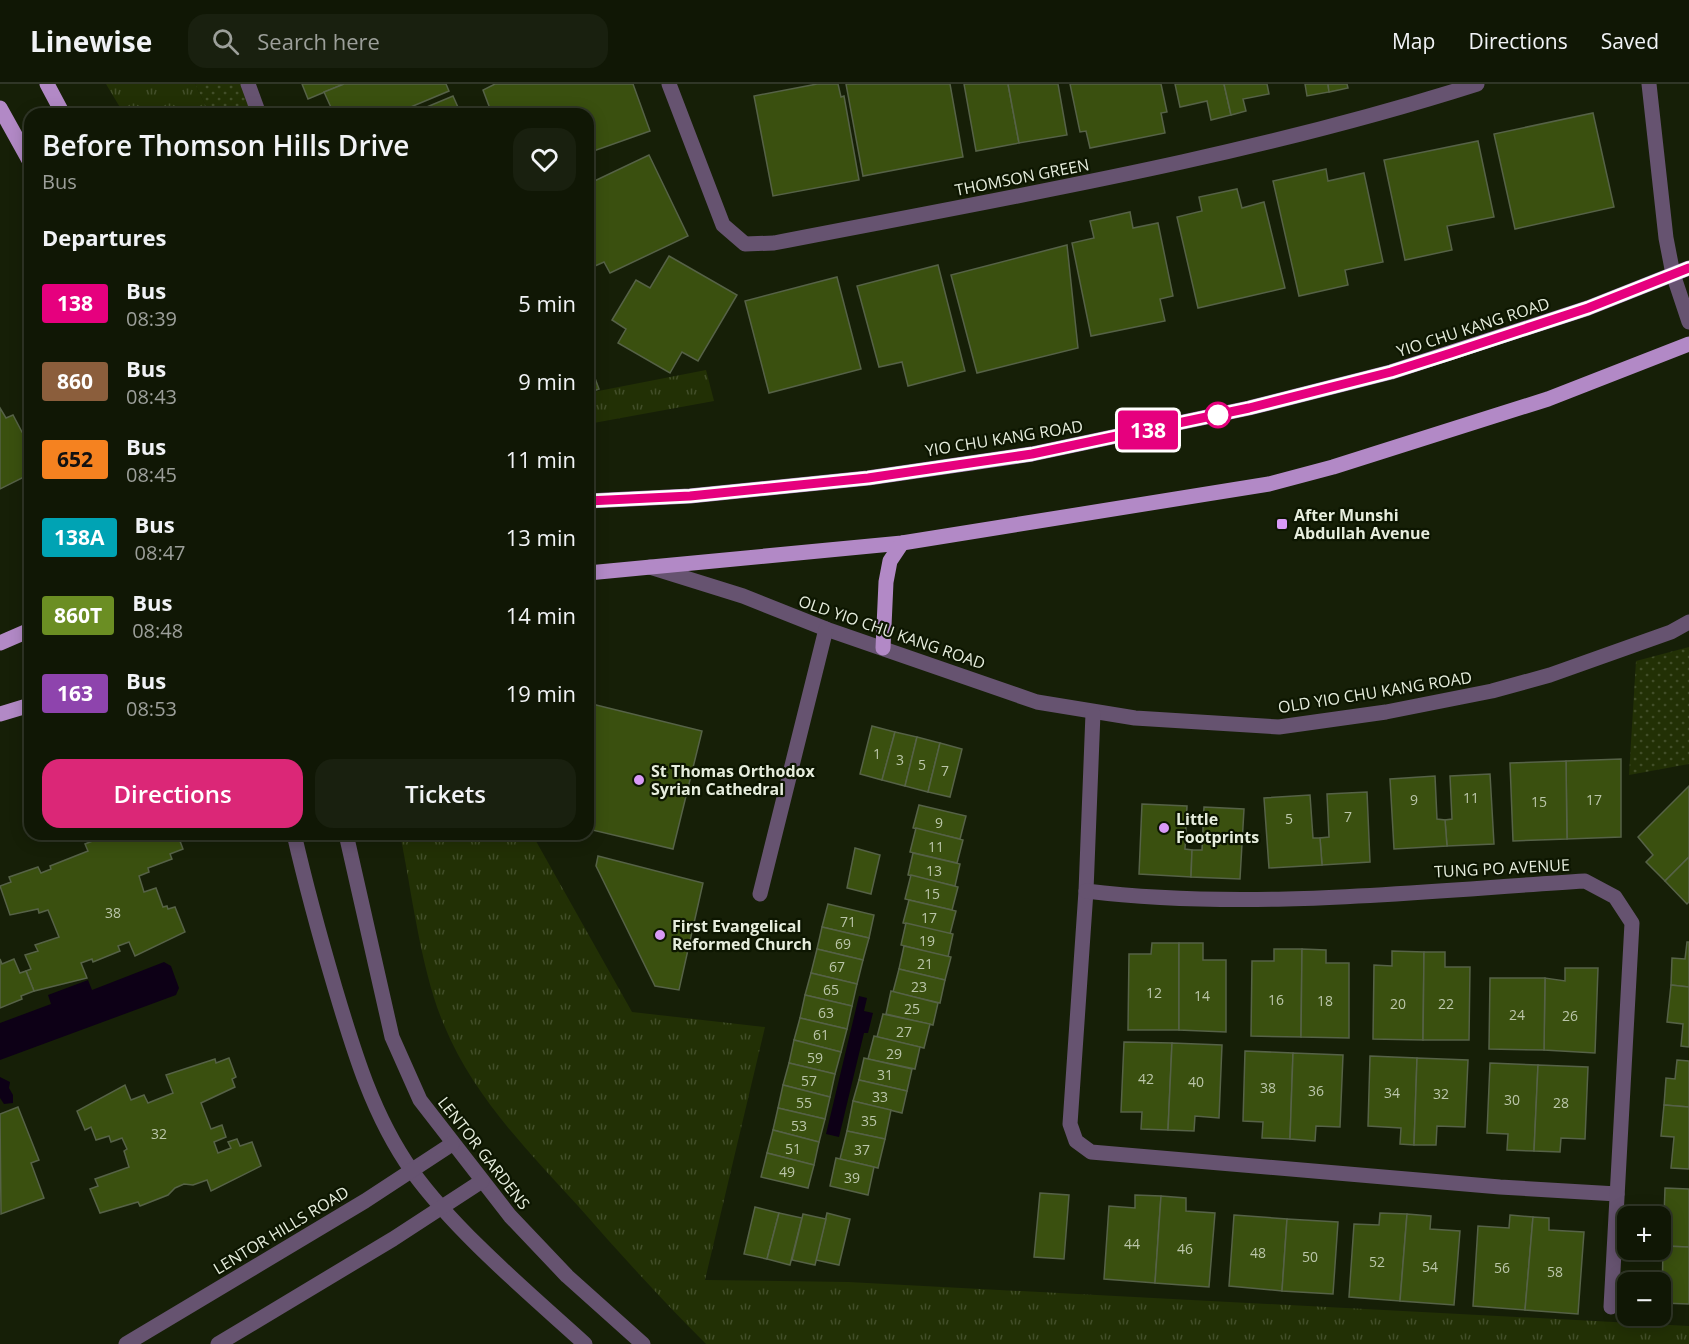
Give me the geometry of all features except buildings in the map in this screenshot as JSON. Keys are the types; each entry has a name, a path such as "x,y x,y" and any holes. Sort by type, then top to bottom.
{"main road":[{"path":"47,84 60,108"},
{"path":"0,108 24,151"},
{"name":"YIO CHU KANG ROAD","path":"594,501 690,496 868,478 1032,454 1249,408 1391,372 1588,308 1689,268"},
{"path":"594,572 902,543 1269,484 1334,467 1548,399 1689,344"},
{"path":"883,648 886,582 890,561 902,543"},
{"path":"0,643 24,633"},
{"path":"0,714 24,707"}],"street":[{"path":"248,84 257,108"},
{"name":"THOMSON GREEN","path":"669,84 723,225 745,244 755,244 774,243 1148,171 1385,113 1477,84"},
{"path":"1649,84 1655,147 1673,274 1689,322"},
{"name":"OLD YIO CHU KANG ROAD","path":"647,566 742,596 826,629 1037,702 1093,713 1279,728 1386,712 1492,691 1538,678 1671,632 1689,622"},
{"path":"760,894 826,629"},
{"path":"1093,713 1086,891 1070,1124 1076,1141 1091,1152 1500,1187 1617,1194"},
{"path":"295,840 309,899 358,1064 381,1119 412,1170 442,1208 585,1344"},
{"name":"LENTOR GARDENS","path":"347,840 392,1037 420,1100 510,1216 567,1276 643,1344"},
{"name":"TUNG PO AVENUE","path":"1086,891 1143,898 1267,900 1585,881 1615,897 1632,922 1611,1307"},
{"name":"LENTOR HILLS ROAD","path":"126,1344 452,1144"},
{"path":"218,1344 442,1208 482,1181"}],"green space":[{"path":"106,84 195,84 207,108 120,108"},
{"path":"195,84 248,84 257,108 207,108"},
{"path":"706,370 714,401 594,423 594,392"},
{"path":"1689,647 1689,764 1629,775 1636,661"},
{"path":"401,840 535,840 632,1012 765,1027 705,1280 848,1282 1617,1322 1617,1326 1689,1326 1689,1344 706,1344 641,1277 503,1122 470,1076 456,1051 444,1025 429,981"}],"shaded area":[{"path":"164,962 171,966 179,988 176,995 0,1060 0,1023 51,1004 48,995 88,980 92,990"},
{"path":"859,996 867,998 864,1011 873,1013 868,1033 864,1033 839,1137 826,1134"},
{"path":"0,1077 10,1082 9,1088 13,1095 13,1103 4,1104 0,1098"}],"bus line":[{"name":"138","path":"594,501 690,496 868,478 1032,454 1249,408 1391,372 1530,328 1642,288 1689,268"}],"place":[{"name":"After Munshi Abdullah Avenue","path":"1282,524"},
{"name":"St Thomas Orthodox Syrian Cathedral","path":"639,780"},
{"name":"Little Footprints","path":"1164,828"},
{"name":"First Evangelical Reformed Church","path":"660,935"}]}
